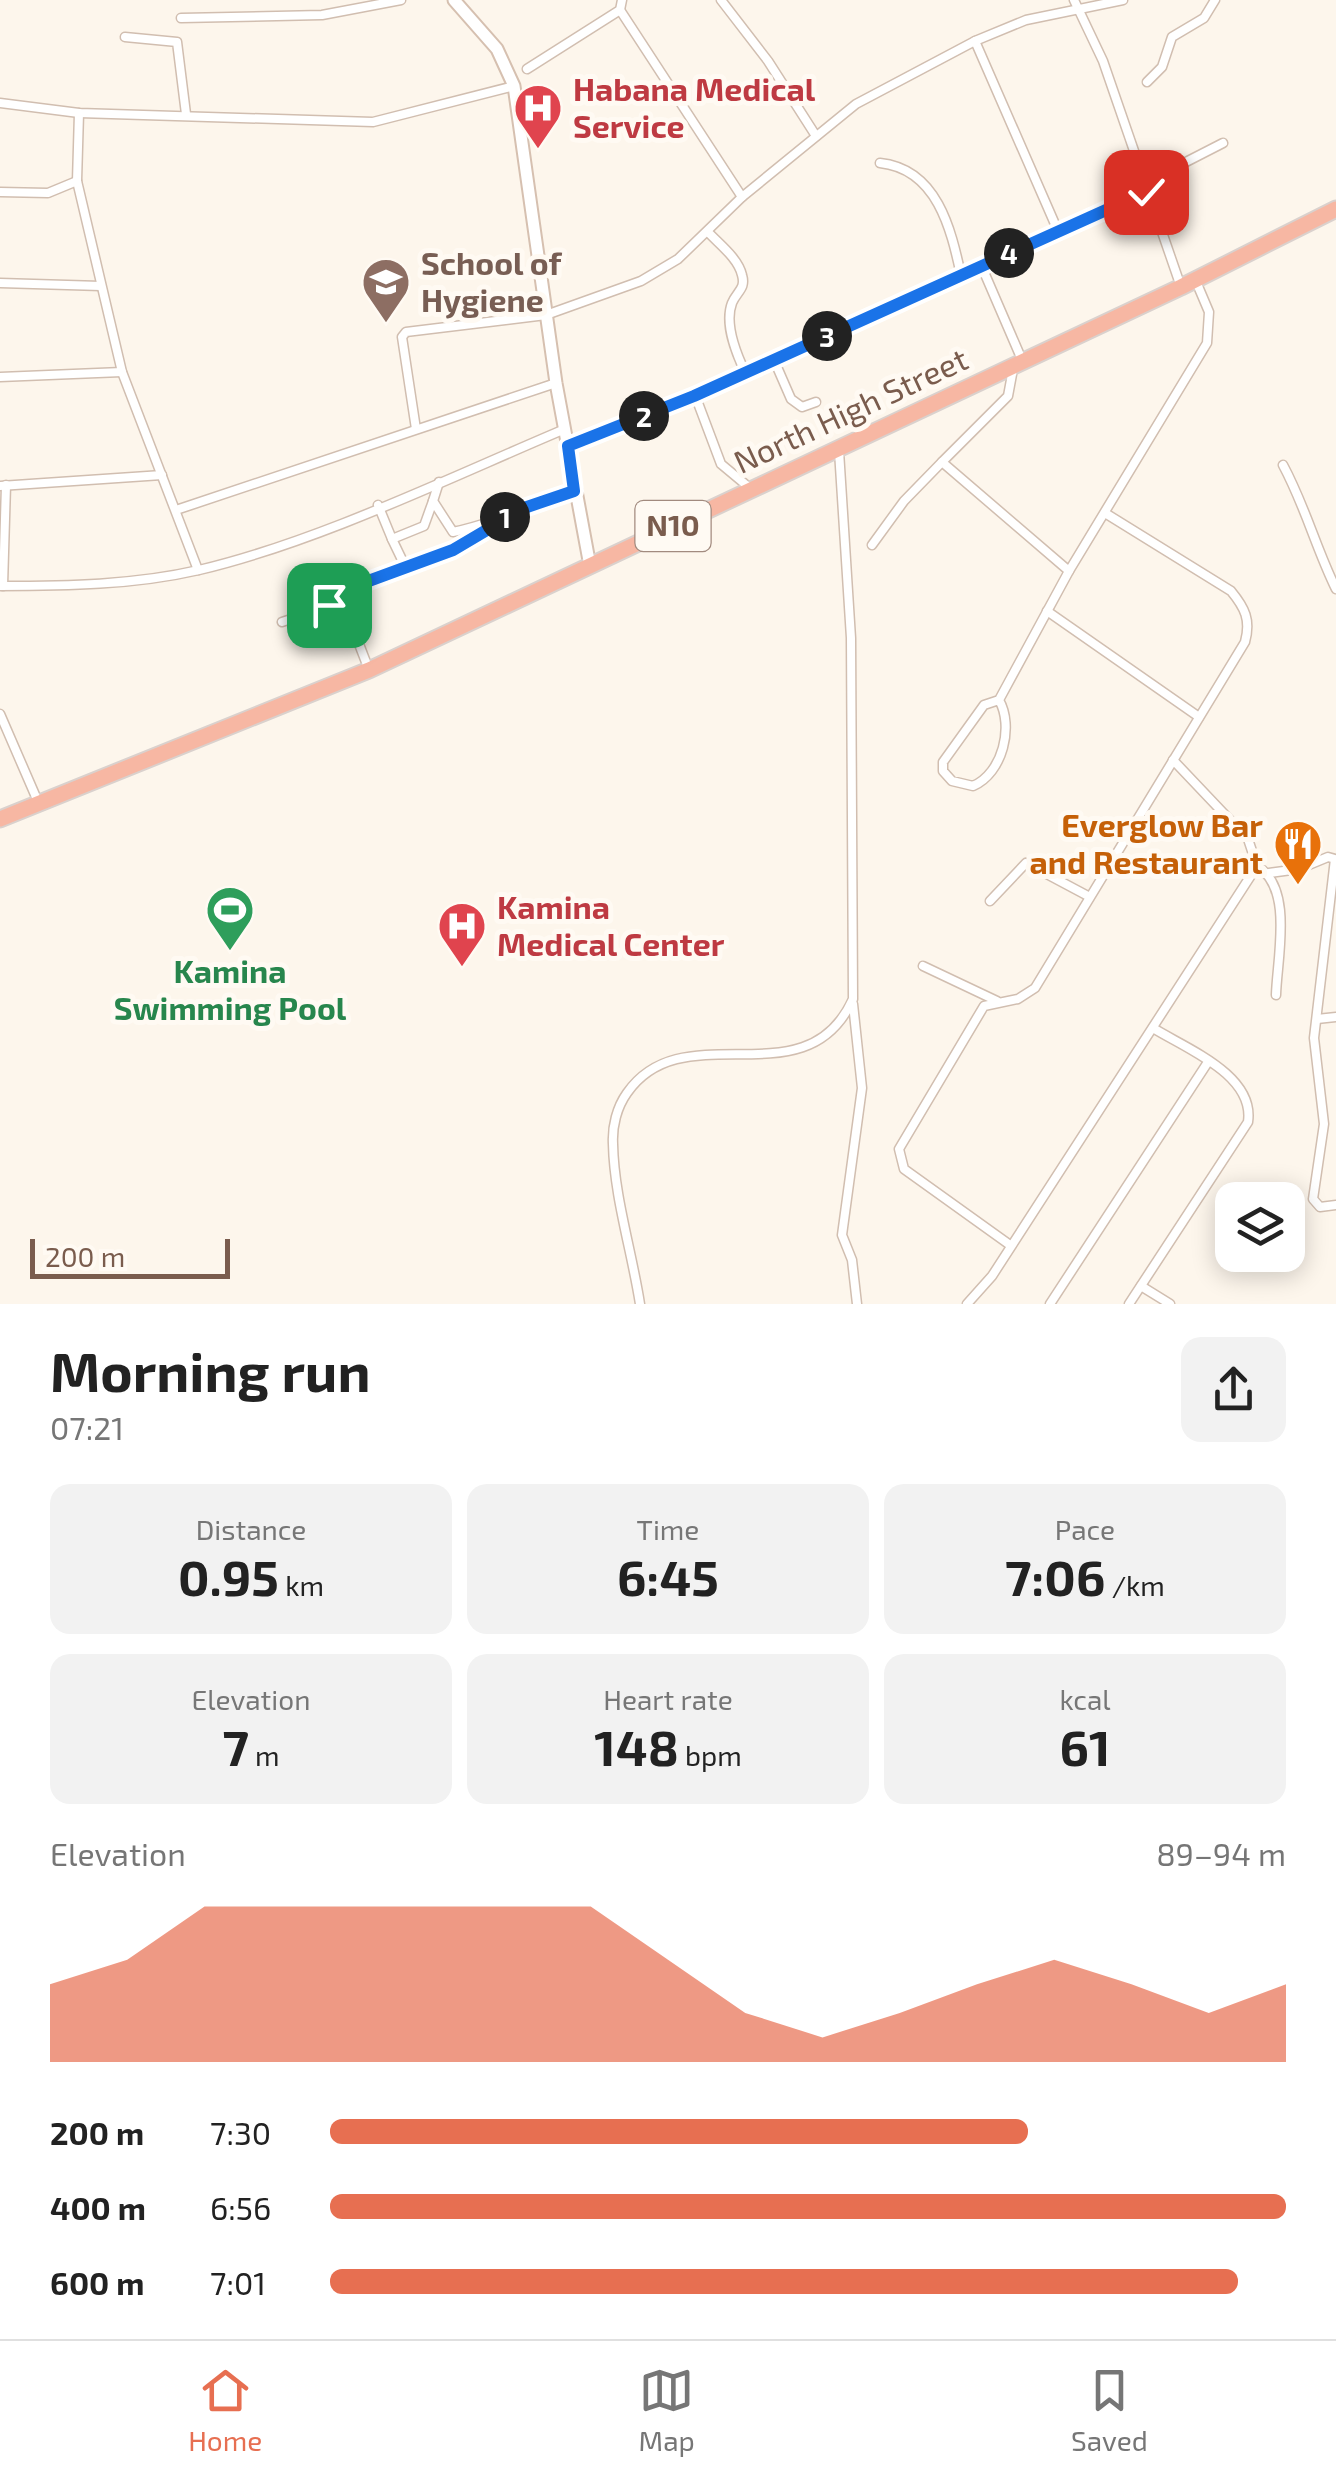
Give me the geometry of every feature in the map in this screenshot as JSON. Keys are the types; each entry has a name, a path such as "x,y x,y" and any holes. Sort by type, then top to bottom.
{"highway":[{"name":"North High Street","path":"0,819 369,670 1188,283 1336,209"}],"main road":[{"path":"454,0 497,48 514,86 556,383 590,566"}],"street":[{"path":"181,18 322,15 401,0"},
{"path":"722,0 768,61 816,136"},
{"path":"416,428 402,337 406,332 546,315 640,280 678,259 742,197 856,104 975,40 1026,20 1076,4 1123,0"},
{"path":"1146,82 1162,67 1172,37 1204,18 1215,0"},
{"path":"998,700 1009,724 1008,735 985,778 973,786 952,781 943,770 943,762 984,705 998,700 1069,572 1208,343 1209,312 1188,283 1144,188 1102,62 1076,4"},
{"path":"527,69 621,5 742,197"},
{"path":"125,37 177,42 186,114"},
{"path":"975,40 1058,231"},
{"path":"0,103 79,113 373,122 514,86"},
{"path":"79,113 77,181 122,372 198,570"},
{"path":"568,446 694,396 1058,231 1223,144"},
{"path":"880,162 897,164 931,192 950,221 961,275"},
{"path":"0,192 48,193 77,181"},
{"path":"708,232 739,266 744,278 743,288 731,304 732,344 744,372"},
{"path":"872,545 904,501 1008,396 1018,362 981,265"},
{"path":"0,284 101,286"},
{"path":"774,360 792,399 802,406 816,402"},
{"path":"0,376 122,372"},
{"path":"176,510 556,383"},
{"path":"694,396 721,464 750,489"},
{"path":"162,475 3,485 2,586 118,582 198,570 283,544 565,429"},
{"path":"838,446 852,638 853,999 861,1100 842,1235 852,1260 856,1304"},
{"path":"942,462 1069,572"},
{"path":"1283,465 1309,513 1315,545 1336,589"},
{"path":"392,539 424,526 439,482"},
{"path":"433,501 453,532 492,524 574,491"},
{"path":"378,506 404,566"},
{"path":"1010,1245 904,1170 899,1150 984,1006 997,1000 1018,999 1035,988 1245,642 1249,628 1244,607 1231,591 1105,513"},
{"path":"282,622 334,605 344,590 453,550 492,524"},
{"path":"334,605 354,631 369,670"},
{"path":"1047,611 1199,717"},
{"path":"0,714 38,804"},
{"path":"1173,760 1248,838 1257,866 1275,881 1279,916 1276,995"},
{"path":"1269,873 1299,870 1328,857 1334,859 1314,1038 1324,1124 1313,1199 1320,1207 1336,1205"},
{"path":"990,901 1026,863 1088,896"},
{"path":"968,1304 1257,866"},
{"path":"923,966 997,1000"},
{"path":"640,1304 613,1143 618,1105 627,1092 653,1064 676,1057 800,1050 832,1030 853,999"},
{"path":"1317,1019 1336,1018"},
{"path":"1129,1304 1248,1122 1246,1094 1208,1062 1153,1028"},
{"path":"1050,1304 1208,1062"},
{"path":"1141,1286 1170,1304"}],"place":[{"name":"Habana Medical Service","path":"538,150"},
{"name":"School of Hygiene","path":"386,324"},
{"name":"Everglow Bar and Restaurant","path":"1298,886"},
{"name":"Kamina Swimming Pool","path":"230,952"},
{"name":"Kamina Medical Center","path":"462,968"}],"route":[{"path":"329,605 334,605 344,590 453,550 524,508 574,491 568,446 694,396 1146,192"}]}
